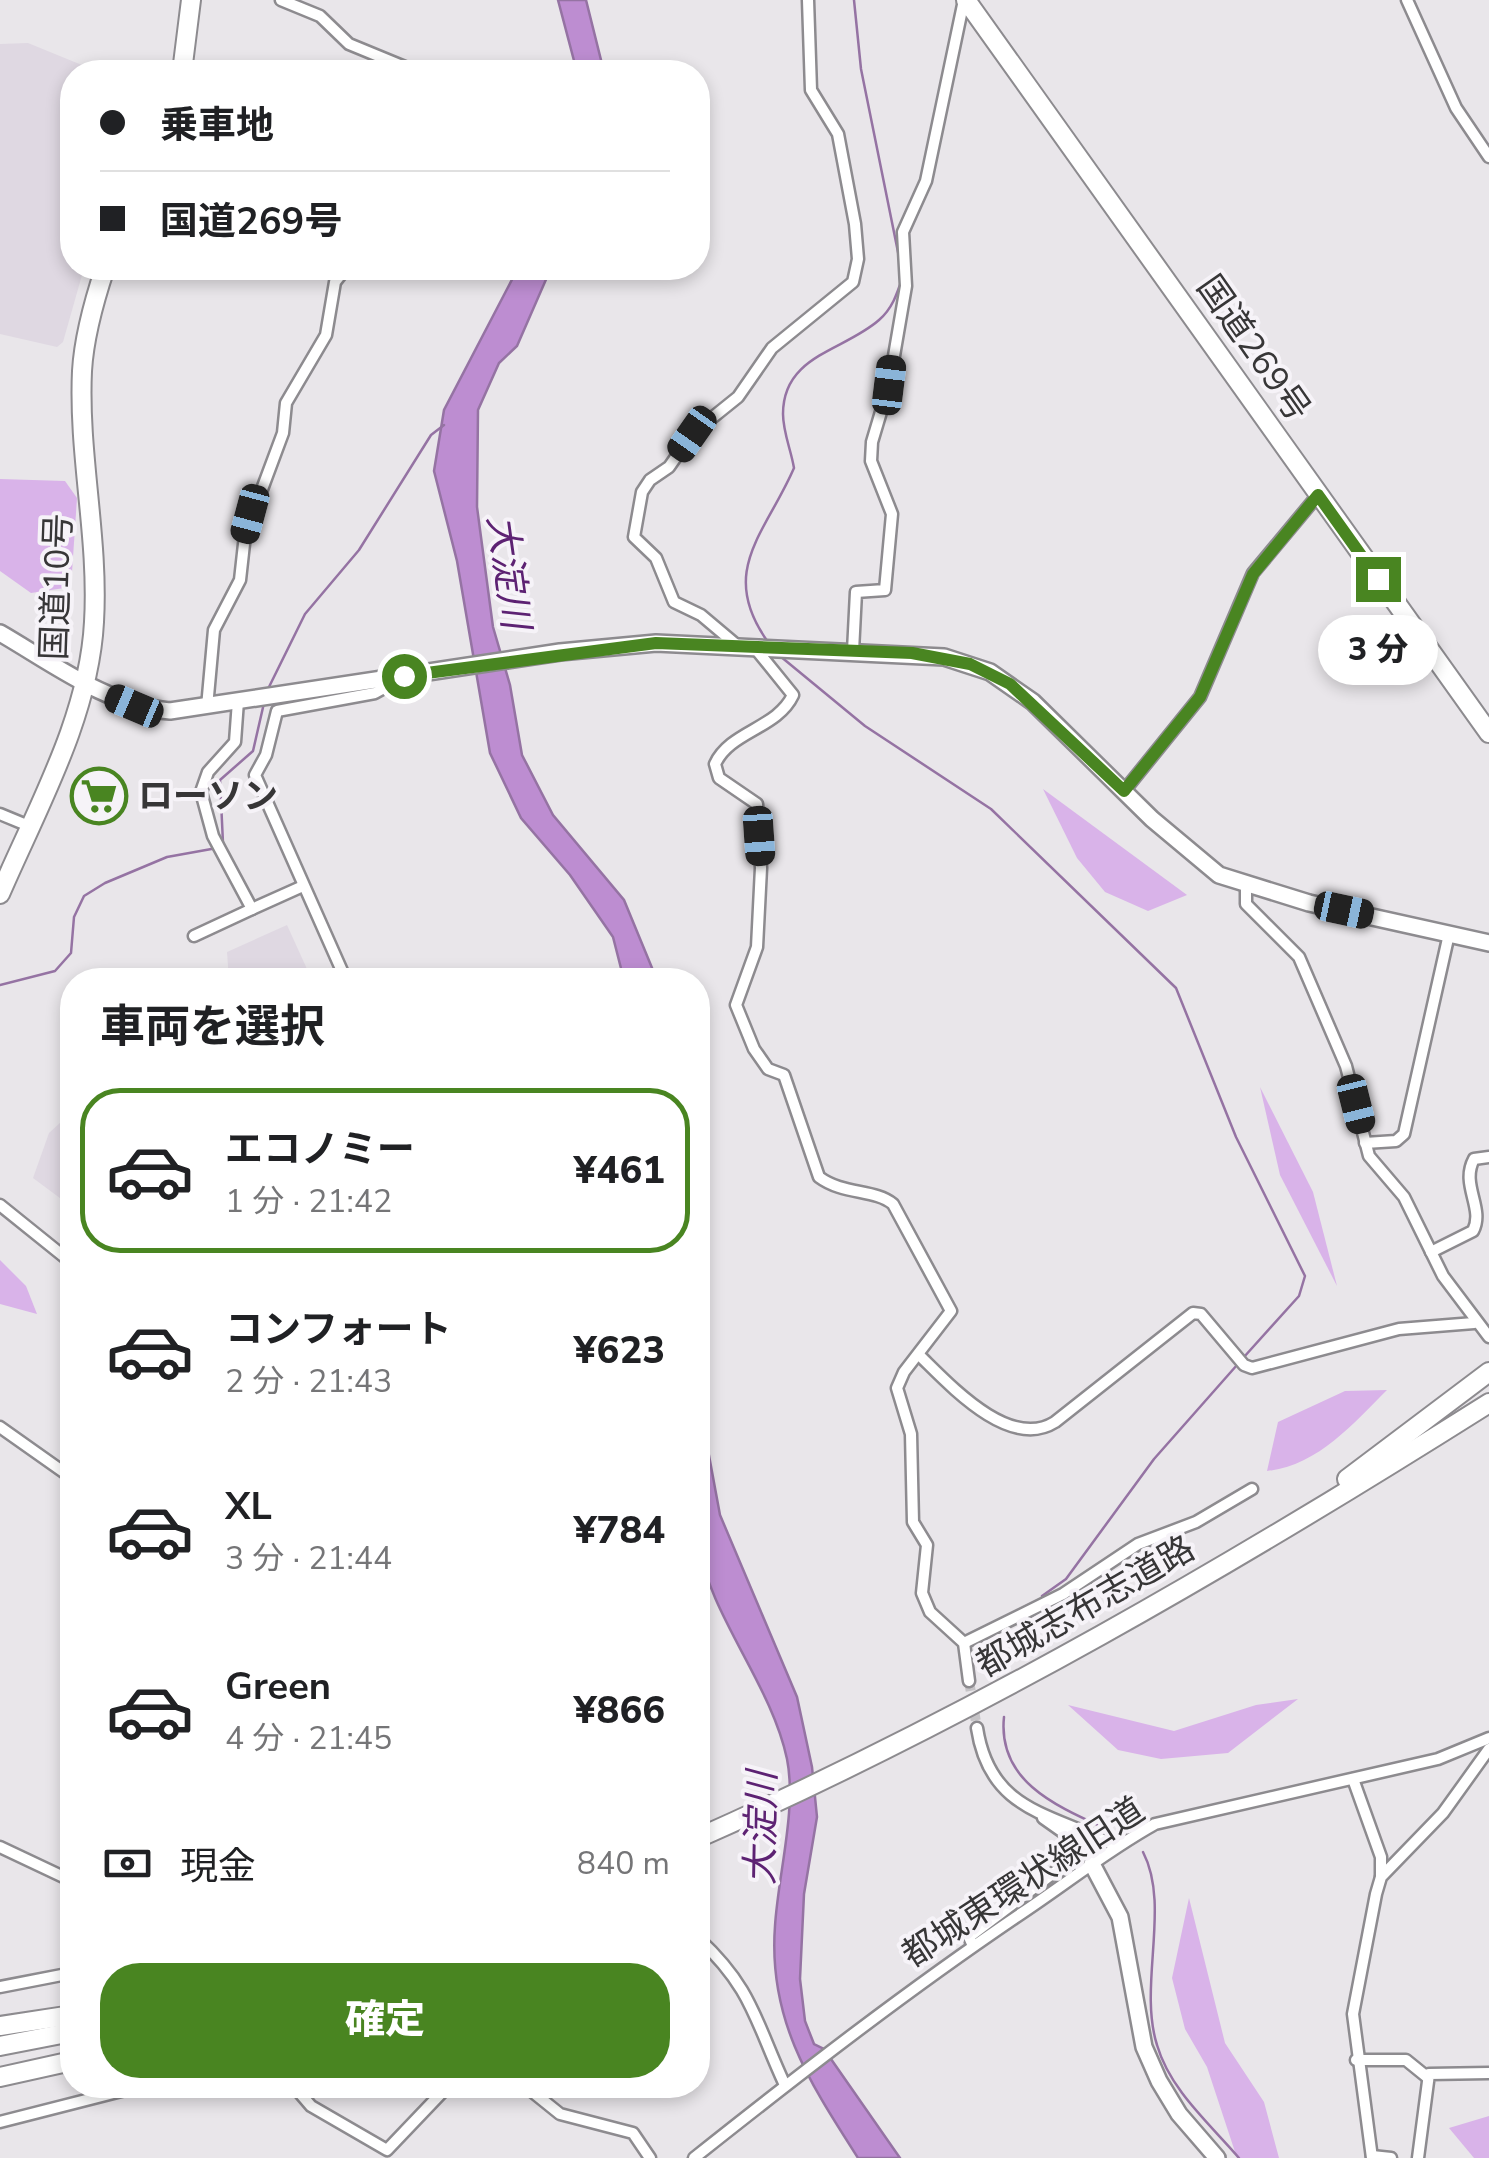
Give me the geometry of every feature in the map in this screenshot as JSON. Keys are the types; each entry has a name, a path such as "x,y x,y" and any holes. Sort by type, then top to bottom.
{"highway":[{"path":"184,60 191,0"},
{"name":"国道269号","path":"965,0 1489,733"},
{"name":"国道10号","path":"0,894 86,682 94,625 95,566 82,369 92,306 101,280"},
{"path":"1258,1544 1489,1372"},
{"name":"都城志布志道路","path":"710,1833 961,1713 1258,1544 1489,1403"},
{"path":"1258,1544 1489,1416"},
{"path":"0,2026 60,2018"},
{"path":"0,2046 60,2034"},
{"path":"0,2076 60,2064"}],"street":[{"path":"281,0 320,16 349,44 388,60"},
{"path":"808,0 811,90 838,134 855,224 858,259 852,282 772,348 738,397 692,434 669,468 650,480 642,492 634,537 656,558 674,602 760,648 793,695 775,719 728,746 715,764 719,778 756,804 761,868 756,948 736,1005 754,1050 768,1069 784,1074 819,1177 846,1192 885,1198 893,1204 945,1298 950,1318 904,1372 897,1388 912,1434 913,1522 927,1545 922,1593 930,1612 964,1643 969,1681"},
{"path":"852,651 856,592 885,590 892,514 870,461 872,442 889,385 906,286 903,232 929,168 931,138 965,0"},
{"path":"1407,0 1456,108 1489,157"},
{"path":"207,707 210,645 240,580 245,534 283,432 286,402 326,335 337,280"},
{"path":"1124,791 1200,697 1253,574 1318,495"},
{"path":"0,633 86,682 150,709 207,707 514,659 656,643 944,656 990,672 1033,702 1198,861 1246,886 1489,943"},
{"path":"341,968 256,784 272,717 284,708 375,693 384,688 386,679"},
{"path":"240,701 235,742 208,772 201,792 213,836 252,909"},
{"path":"0,814 29,826"},
{"path":"194,936 303,886"},
{"path":"1246,886 1246,904 1299,957 1346,1066 1370,1156 1404,1197 1431,1252 1474,1323 1489,1337"},
{"path":"1365,1143 1396,1141 1404,1134 1449,934"},
{"path":"1431,1252 1473,1232 1478,1219 1468,1176 1474,1158 1489,1158"},
{"path":"0,1205 60,1254"},
{"path":"919,1355 982,1414 1034,1430 1055,1422 1193,1313 1201,1314 1244,1365 1252,1368 1399,1330 1474,1323"},
{"path":"0,1427 60,1470"},
{"path":"964,1643 1063,1594 1138,1544 1196,1522 1252,1488"},
{"path":"972,1946 969,1937 1076,1856 1077,1842 1005,1791 980,1750 977,1728"},
{"name":"都城東環状線旧道","path":"694,2158 830,2048 1114,1846 1176,1816 1438,1760 1489,1738"},
{"path":"1381,1877 1443,1813 1489,1750"},
{"path":"1353,1778 1381,1857 1381,1877 1353,2014 1356,2060 1372,2157 1391,2158"},
{"path":"1042,1818 1114,1846"},
{"path":"0,1847 60,1876"},
{"path":"1092,1864 1120,1917 1144,2046 1158,2081 1179,2114 1217,2158"},
{"path":"710,1949 757,2010 789,2079"},
{"path":"0,1987 60,1975"},
{"path":"1356,2060 1406,2060 1426,2078 1489,2073"},
{"path":"1418,2158 1426,2078"},
{"path":"0,2122 94,2098"},
{"path":"305,2098 386,2150 436,2098"},
{"path":"540,2098 560,2114 633,2133 650,2158"}],"shaded area":[{"path":"558,0 586,0 601,60 574,60"},
{"path":"28,43 70,60 60,60 60,280 81,280 63,342 57,347 0,334 0,44"},
{"path":"512,280 546,280 517,346 499,363 478,410 477,507 493,627 510,685 522,755 553,815 624,900 652,968 621,968 613,937 570,875 521,818 490,753 457,561 434,471 444,410"},
{"path":"0,479 65,481 77,498 71,587 31,593 0,571"},
{"path":"1043,789 1187,895 1148,911 1105,892 1077,858"},
{"path":"287,925 307,968 228,968 227,952"},
{"path":"1260,1087 1313,1192 1337,1286 1280,1175"},
{"path":"60,1123 60,1198 33,1178 49,1133"},
{"path":"0,1260 26,1286 37,1314 0,1304"},
{"path":"1387,1390 1318,1452 1267,1471 1278,1422 1345,1391"},
{"path":"710,1461 720,1515 797,1697 812,1767 817,1817 804,1894 800,1979 805,2021 814,2044 824,2049 900,2158 858,2158 809,2076 786,2021 778,1991 775,1926 790,1799 787,1759 768,1703 710,1585"},
{"path":"1298,1699 1228,1753 1161,1759 1118,1750 1068,1705 1174,1731 1256,1705"},
{"path":"1189,1898 1225,2043 1264,2102 1279,2158 1237,2158 1207,2067 1185,2029 1172,1978"},
{"path":"1489,2116 1489,2158 1474,2158 1449,2128"}],"waterway":[{"path":"854,0 861,69 899,257"},
{"path":"768,642 753,617 746,573 760,533 794,468 783,421 786,394 804,367 884,316 902,279"},
{"path":"267,691 305,614 359,550 431,435 444,425"},
{"path":"780,656 865,726 991,809 1176,988 1236,1137 1305,1276 1299,1296 1244,1357"},
{"path":"223,843 220,780 253,751 264,703"},
{"path":"0,985 55,971 71,953 74,917 84,896 167,857 217,848"},
{"path":"1042,1596 1066,1579 1154,1459 1237,1365"},
{"path":"1004,1717 1005,1740 1022,1777 1054,1803 1113,1832"},
{"path":"1143,1852 1154,1896 1151,1997 1157,2045 1181,2092 1239,2158"}],"tunnel":[{"path":"969,1681 977,1728"}],"place":[{"name":"ローソン","path":"99,796"}],"route":[{"path":"404,676 560,652 656,643 944,656 990,672 1010,684 1124,791 1200,697 1253,574 1318,495 1378,579"}],"water label":[{"name":"大淀川","path":"509,572"},
{"name":"大淀川","path":"761,1828"}]}
